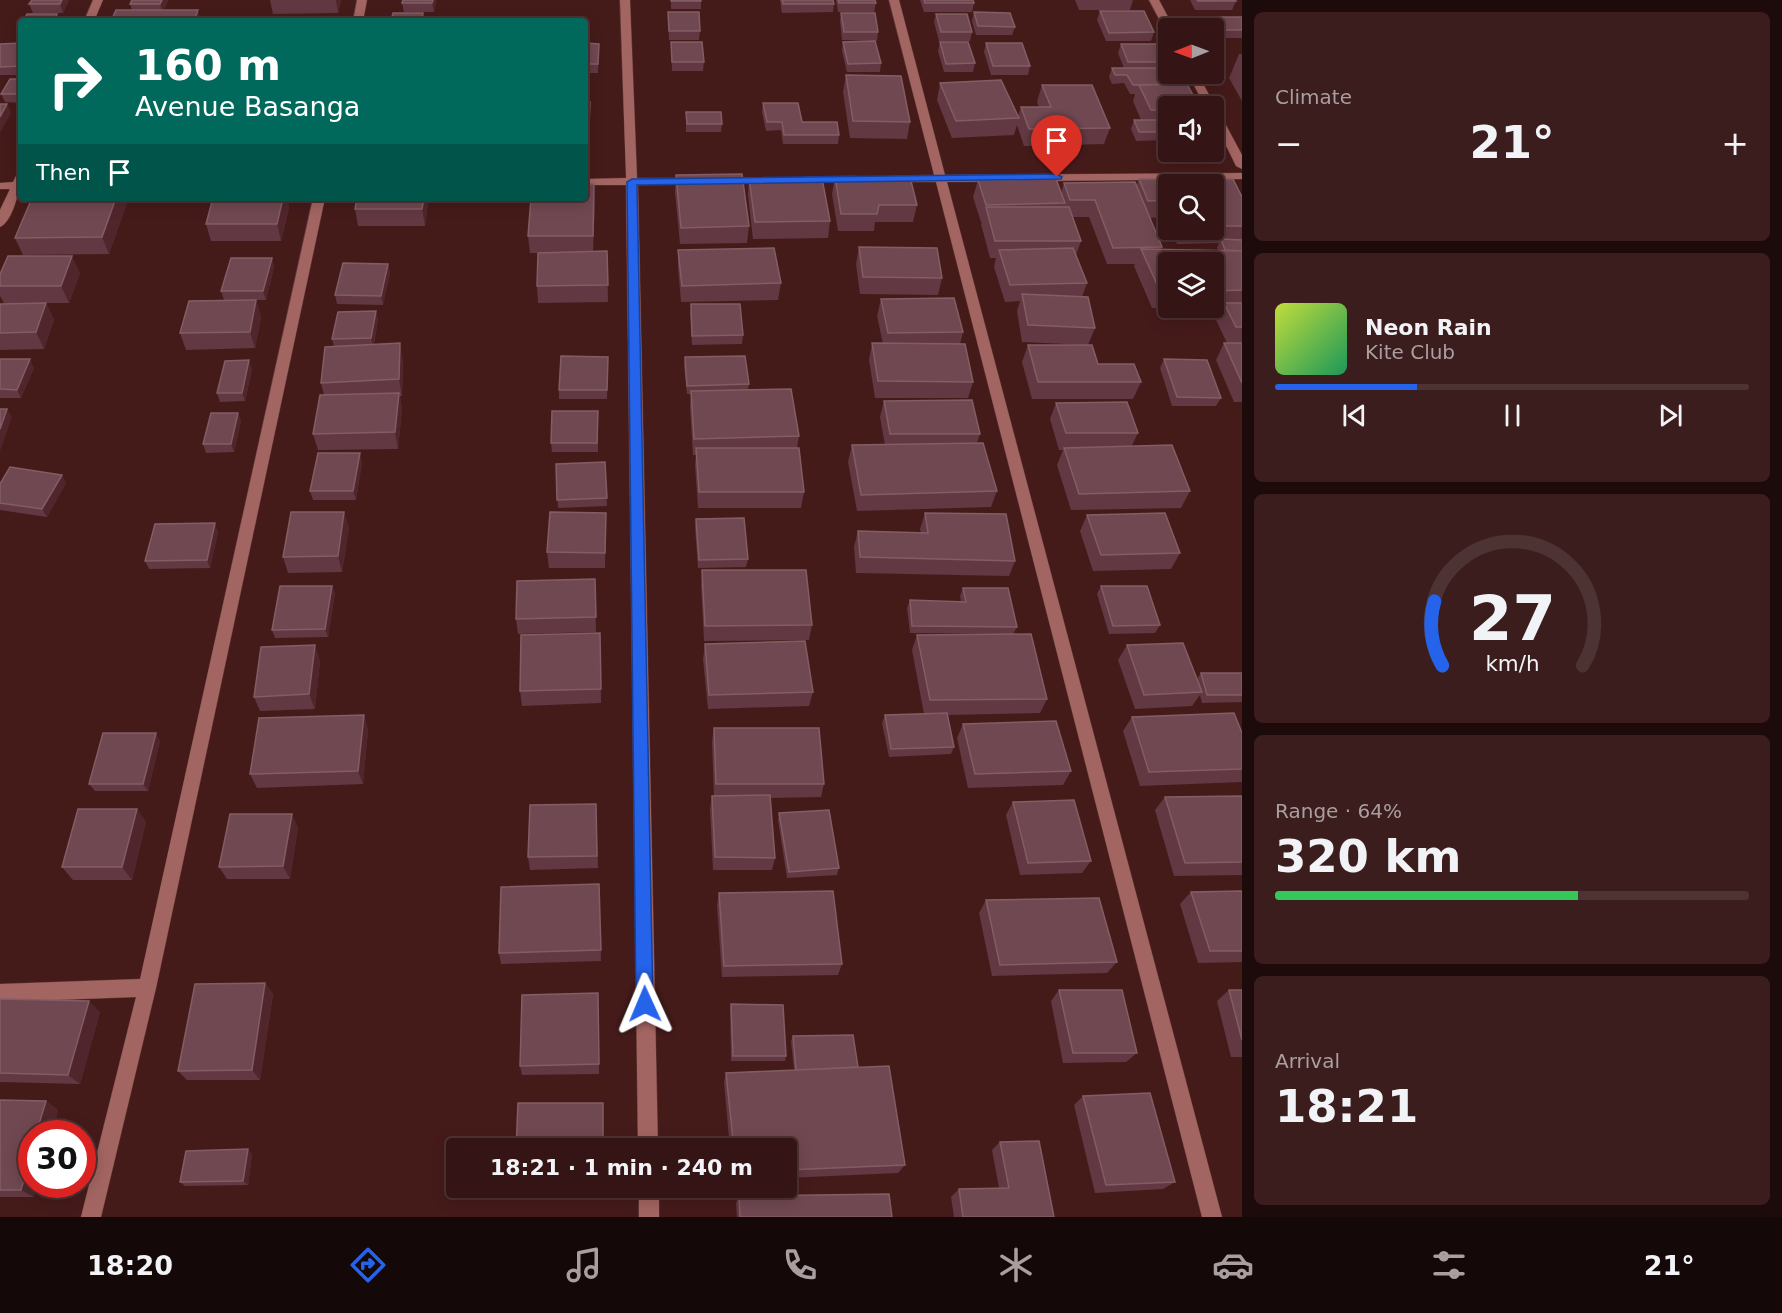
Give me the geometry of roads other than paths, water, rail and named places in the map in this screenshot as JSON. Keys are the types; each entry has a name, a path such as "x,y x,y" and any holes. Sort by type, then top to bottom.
{"street":[{"path":"90,18 98,0"},
{"path":"359,18 362,0"},
{"path":"625,0 632,182 648,1138"},
{"path":"894,0 1212,1217"},
{"path":"1154,0 1164,18"},
{"path":"1224,131 1242,166"},
{"path":"787,180 1242,176"},
{"path":"588,182 704,181"},
{"path":"0,186 18,183"},
{"path":"0,223 18,187"},
{"path":"91,1217 147,988 318,201"},
{"path":"0,993 147,988"},
{"path":"649,1198 650,1217"}]}
